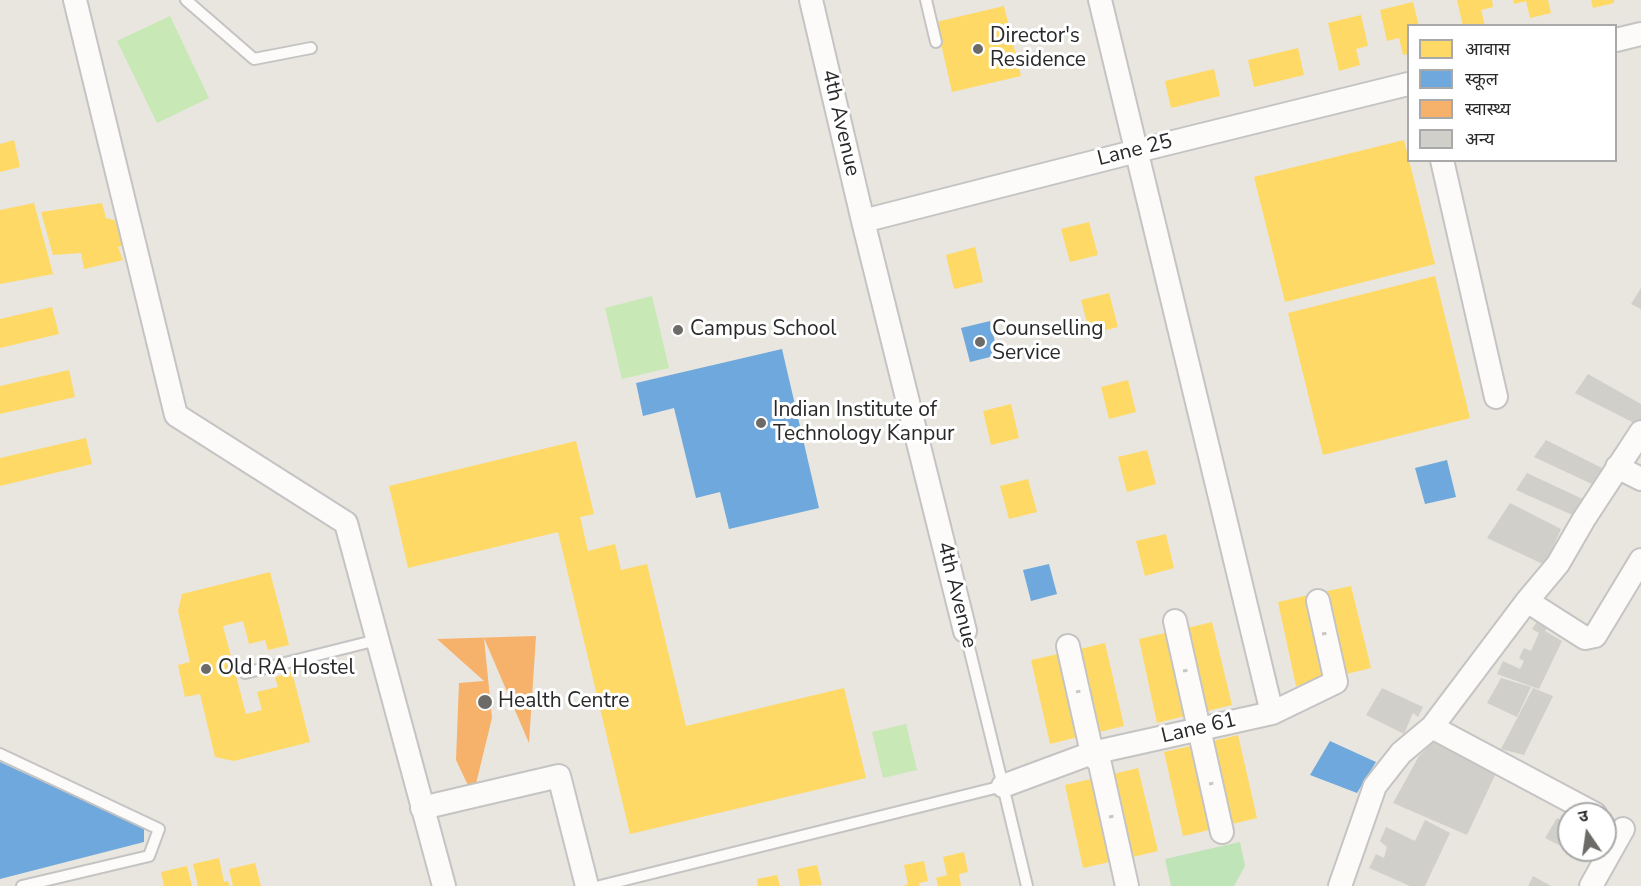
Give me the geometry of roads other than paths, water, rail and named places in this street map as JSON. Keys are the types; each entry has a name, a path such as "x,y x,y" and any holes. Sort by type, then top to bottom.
{"street":[{"path":"75,0 176,415 346,523 444,886"},
{"name":"4th Avenue","path":"811,0 863,221 965,631"},
{"path":"1100,0 1272,713"},
{"path":"1617,40 1641,34"},
{"name":"Lane 25","path":"863,221 1137,150 1407,84"},
{"path":"1442,162 1496,397"},
{"path":"1340,886 1376,786 1401,753 1432,727 1527,601 1558,564 1584,519 1641,432"},
{"path":"1617,467 1641,479"},
{"path":"1527,601 1586,638 1595,636 1641,560"},
{"name":"Lane 61","path":"1004,786 1092,753 1272,713 1336,682 1317,601"},
{"path":"1175,621 1222,832"},
{"path":"1068,646 1092,753 1100,764 1126,886"},
{"path":"1432,727 1573,802"},
{"path":"422,808 559,776 587,886"},
{"path":"1591,886 1623,830"}],"lane":[{"path":"186,0 254,59 311,48"},
{"path":"926,0 936,42"},
{"name":"4th Avenue","path":"965,631 1027,886"},
{"path":"245,673 377,640"},
{"path":"0,754 159,829 149,856 22,886"},
{"path":"600,886 1004,786"}],"place":[{"name":"Director's Residence","path":"978,49"},
{"name":"Campus School","path":"678,330"},
{"name":"Counselling Service","path":"980,342"},
{"name":"Indian Institute of Technology Kanpur","path":"761,423"},
{"name":"Old RA Hostel","path":"206,669"},
{"name":"Health Centre","path":"485,702"}]}
